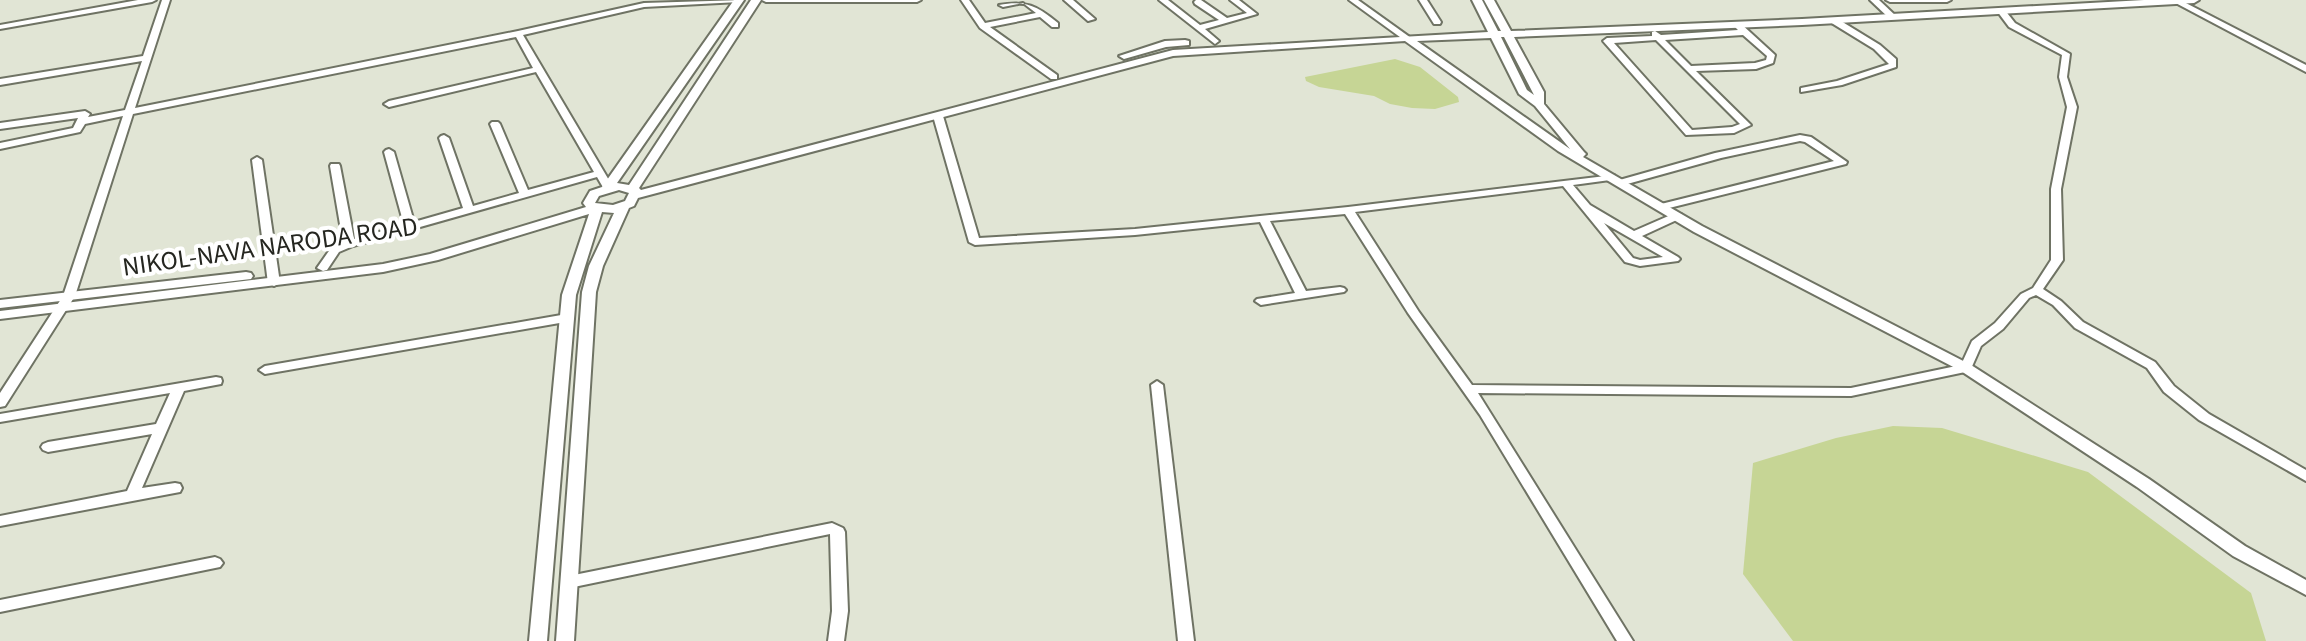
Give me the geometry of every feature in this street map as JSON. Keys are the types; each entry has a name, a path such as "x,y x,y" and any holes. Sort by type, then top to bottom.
{"street":[{"path":"0,27 152,0"},
{"path":"0,402 65,302 166,0"},
{"path":"84,121 518,34 642,3 739,0"},
{"path":"538,641 569,295 593,207 591,196 608,187 739,0"},
{"path":"565,641 589,292 596,266 623,207 756,0"},
{"path":"766,0 917,0"},
{"path":"965,0 983,26 1054,77"},
{"path":"1003,5 1025,0 1055,25"},
{"path":"1068,0 1091,19"},
{"path":"1163,0 1215,41"},
{"path":"1199,28 1253,14 1234,0"},
{"path":"1353,0 1509,113 1587,164 1677,216 1966,368 2095,450 2239,551 2306,588"},
{"path":"1423,0 1437,22"},
{"path":"1477,0 1499,30"},
{"path":"1489,0 1523,92 1539,104 1587,164"},
{"path":"1874,0 1890,9 2001,11 2194,0"},
{"path":"1653,32 1746,125 1734,130 1689,133 1607,41 1653,32 1736,24 1833,20 1947,0"},
{"path":"518,34 608,187 635,192 1173,53 1499,30 2106,0"},
{"path":"2176,1 2306,69"},
{"path":"1198,2 1226,21"},
{"path":"1966,368 1976,344 1999,326 2025,296 2037,290 2057,260 2056,189 2072,107 2063,77 2066,54 2012,25 2001,11"},
{"path":"983,26 1042,14"},
{"path":"1804,90 1839,83 1893,65 1893,61 1877,47 1833,20"},
{"path":"1689,69 1756,66 1770,61 1771,55 1736,24"},
{"path":"635,192 1165,44 1397,30 1745,32"},
{"path":"0,82 146,58"},
{"path":"389,104 539,69"},
{"path":"0,126 85,114 77,130 0,146"},
{"path":"938,116 975,242 1264,219 1566,183 1615,180 1800,138 1808,139 1842,162 1661,207"},
{"path":"495,124 524,193"},
{"path":"444,138 469,209"},
{"path":"389,152 410,226"},
{"path":"257,160 273,278"},
{"path":"335,166 349,244"},
{"path":"323,268 335,250 349,244 600,173"},
{"path":"1566,183 1585,207 1629,260 1640,263 1674,259 1585,207"},
{"path":"0,315 65,302 383,268 433,257 593,207 623,207"},
{"name":"NIKOL-NAVA NARODA ROAD","path":"273,278 386,260 593,207"},
{"path":"1348,210 1414,313 1468,389 1625,641"},
{"path":"1635,235 1677,216"},
{"path":"1264,219 1302,295"},
{"path":"1261,301 1340,290"},
{"path":"2037,290 2057,303 2079,325 2151,365 2169,389 2204,417 2306,476"},
{"path":"0,304 65,302"},
{"path":"265,370 567,318"},
{"path":"1468,389 1851,392 1966,368"},
{"path":"0,418 216,381"},
{"path":"1157,385 1186,641"},
{"path":"132,495 179,387"},
{"path":"48,447 161,428"},
{"path":"0,521 175,488"},
{"path":"569,582 832,528 838,532 840,611 836,641"},
{"path":"0,606 215,563"}],"shaded area":[{"path":"1395,59 1420,67 1458,97 1459,102 1435,109 1412,108 1390,104 1374,96 1319,87 1306,81 1305,77"},
{"path":"1893,426 1942,428 2088,472 2251,593 2266,641 1793,641 1743,574 1753,463 1836,438"}]}
